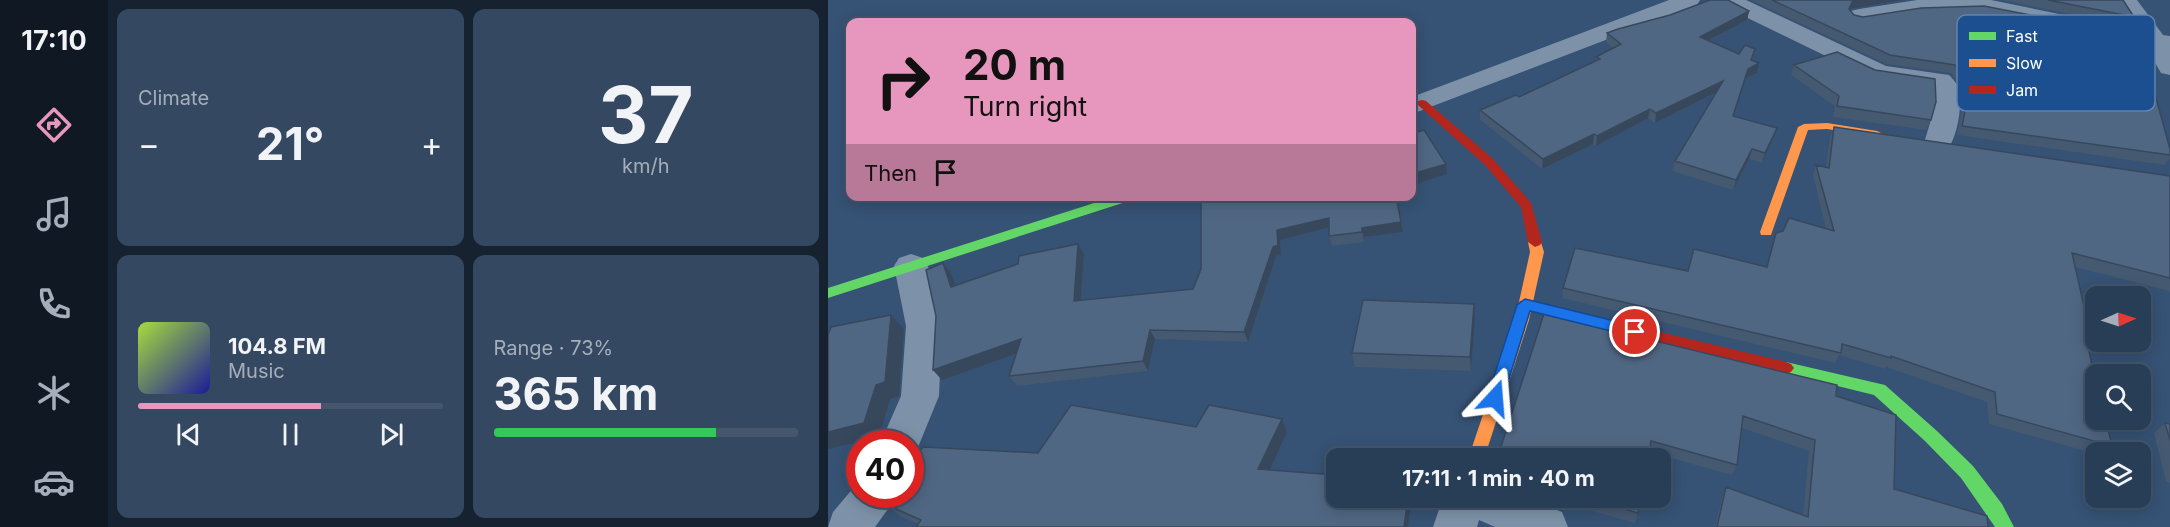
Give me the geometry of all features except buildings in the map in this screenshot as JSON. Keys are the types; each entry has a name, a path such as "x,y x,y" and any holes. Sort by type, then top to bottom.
{"street":[{"path":"1417,104 1689,0"},
{"path":"1729,0 1880,74 1940,80 1945,86 1946,113 1938,143"},
{"path":"2126,0 2139,15"},
{"path":"1859,16 1917,7 1980,5 2033,15"},
{"path":"2162,41 2170,68"},
{"path":"1417,104 1489,162 1527,206 1537,252 1525,305 1480,448"},
{"path":"1766,232 1804,127 1827,126 1891,136"},
{"path":"828,293 1115,201"},
{"path":"906,430 920,396 924,326 911,266"},
{"path":"1525,305 1880,390 1920,425 1977,484 2005,527"},
{"path":"849,527 863,508"},
{"path":"1455,527 1461,508"},
{"path":"1499,508 1546,527"}],"traffic: fast":[{"path":"828,293 1115,201"},
{"path":"1786,368 1879,390 1967,472 1996,510 2005,527"}],"traffic: slow":[{"path":"1766,232 1804,127 1827,126 1877,134"},
{"path":"1480,448 1522,320 1537,252 1535,242"}],"traffic: jam":[{"path":"1422,103 1489,162 1527,206 1535,242"},
{"path":"1525,305 1786,368"}],"route":[{"path":"1495,398 1525,305 1635,332"}]}
